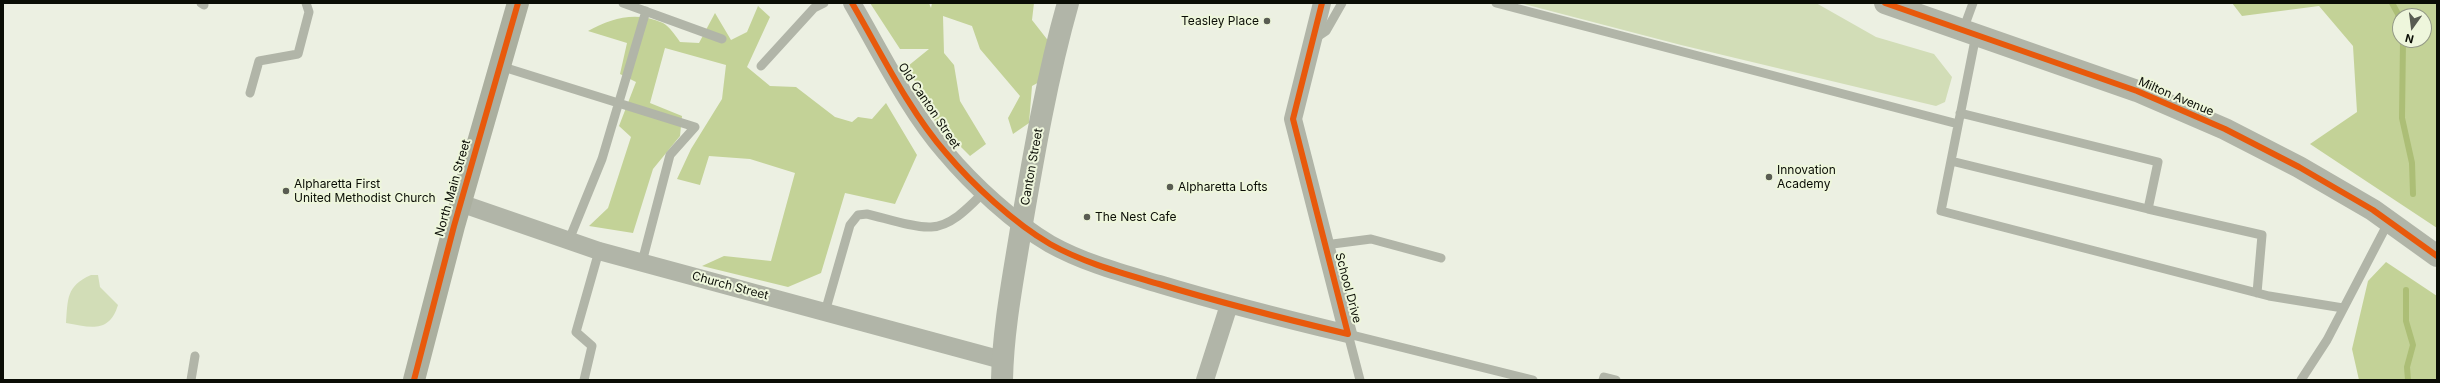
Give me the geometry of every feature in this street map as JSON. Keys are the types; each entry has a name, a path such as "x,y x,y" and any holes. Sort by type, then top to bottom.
{"main road":[{"name":"North Main Street","path":"414,380 460,203 518,3"}],"street":[{"name":"Old Canton Street","path":"852,3 910,102 940,145 984,192 1022,224"},
{"name":"Canton Street","path":"1002,370 1022,224 1046,87 1068,3"},
{"name":"School Drive","path":"1022,224 1042,239 1082,260 1229,304 1348,334 1293,119 1322,3"},
{"name":"Milton Avenue","path":"1887,3 2137,91 2225,129 2299,167 2373,210 2437,256"},
{"name":"Church Street","path":"460,203 599,251 824,312 1002,370"},
{"path":"1205,380 1229,304"}],"lane":[{"path":"250,93 259,61 298,54 309,12 306,3"},
{"path":"623,3 722,39"},
{"path":"761,66 814,8 824,3"},
{"path":"1313,40 1326,31 1342,3"},
{"path":"1496,3 1958,124"},
{"path":"1973,3 1960,113 1941,211 2257,293 2343,308"},
{"path":"569,240 602,159 620,103 646,11"},
{"path":"500,66 695,127 670,155 642,262"},
{"path":"1960,113 2158,162 2148,209"},
{"path":"1951,161 2262,235 2257,293"},
{"path":"824,312 850,225 858,215 867,214 931,227 952,220 966,210 984,192"},
{"path":"2301,380 2327,340 2389,221"},
{"path":"1325,245 1371,239 1441,258"},
{"path":"584,380 592,346 576,332 599,251"},
{"path":"1360,380 1348,334 1533,380"},
{"path":"191,380 195,356"},
{"path":"1603,380 1604,377 1616,380"}],"green space":[{"path":"870,3 929,3 931,8 932,3 1034,3 1032,20 1050,43 1041,81 1032,86 1029,123 1013,134 1008,118 1020,96 980,49 972,26 943,16 944,53 954,65 960,101 986,144 970,156 930,116 908,66 929,49 900,49"},
{"path":"1520,3 1816,3 1876,37 1934,54 1952,77 1945,102 1936,106 1681,45"},
{"path":"2232,3 2437,3 2437,228 2310,144 2357,112 2353,46 2319,6 2242,16"},
{"path":"758,6 770,17 747,67 770,86 796,87 835,117 852,122 858,117 872,119 886,103 917,155 895,204 845,193 821,273 788,287 702,266 724,256 771,261 795,173 750,159 709,156 700,185 677,179 691,149 722,99 726,65 665,48 650,103 682,116 680,136 653,169 633,233 589,226 608,208 631,137 619,126 636,82 620,74 627,43 588,31 597,26 615,20 643,17 665,24 680,42 699,43 715,13 731,40 747,32"},
{"path":"2386,262 2437,296 2437,380 2359,380 2352,349 2368,281"},
{"path":"91,275 98,275 100,287 118,305 114,314 109,321 98,326 91,327 66,323 70,294 77,284"}],"waterway":[{"path":"2392,3 2395,8"},
{"path":"2403,48 2402,118 2412,163 2413,194"},
{"path":"2406,290 2406,321 2413,345 2407,367 2408,380"}],"cycle path":[{"path":"414,380 454,226 518,3"},
{"path":"852,3 907,100 932,136 956,165 981,190 1008,214 1036,235 1076,257 1117,272 1277,317 1348,334 1293,119 1322,3"},
{"path":"1885,3 2137,91 2225,129 2299,167 2373,210 2437,256"}],"place":[{"name":"Teasley Place","path":"1267,21"},
{"name":"Innovation Academy","path":"1769,177"},
{"name":"Alpharetta Lofts","path":"1170,187"},
{"name":"Alpharetta First United Methodist Church","path":"286,191"},
{"name":"The Nest Cafe","path":"1087,217"}]}
